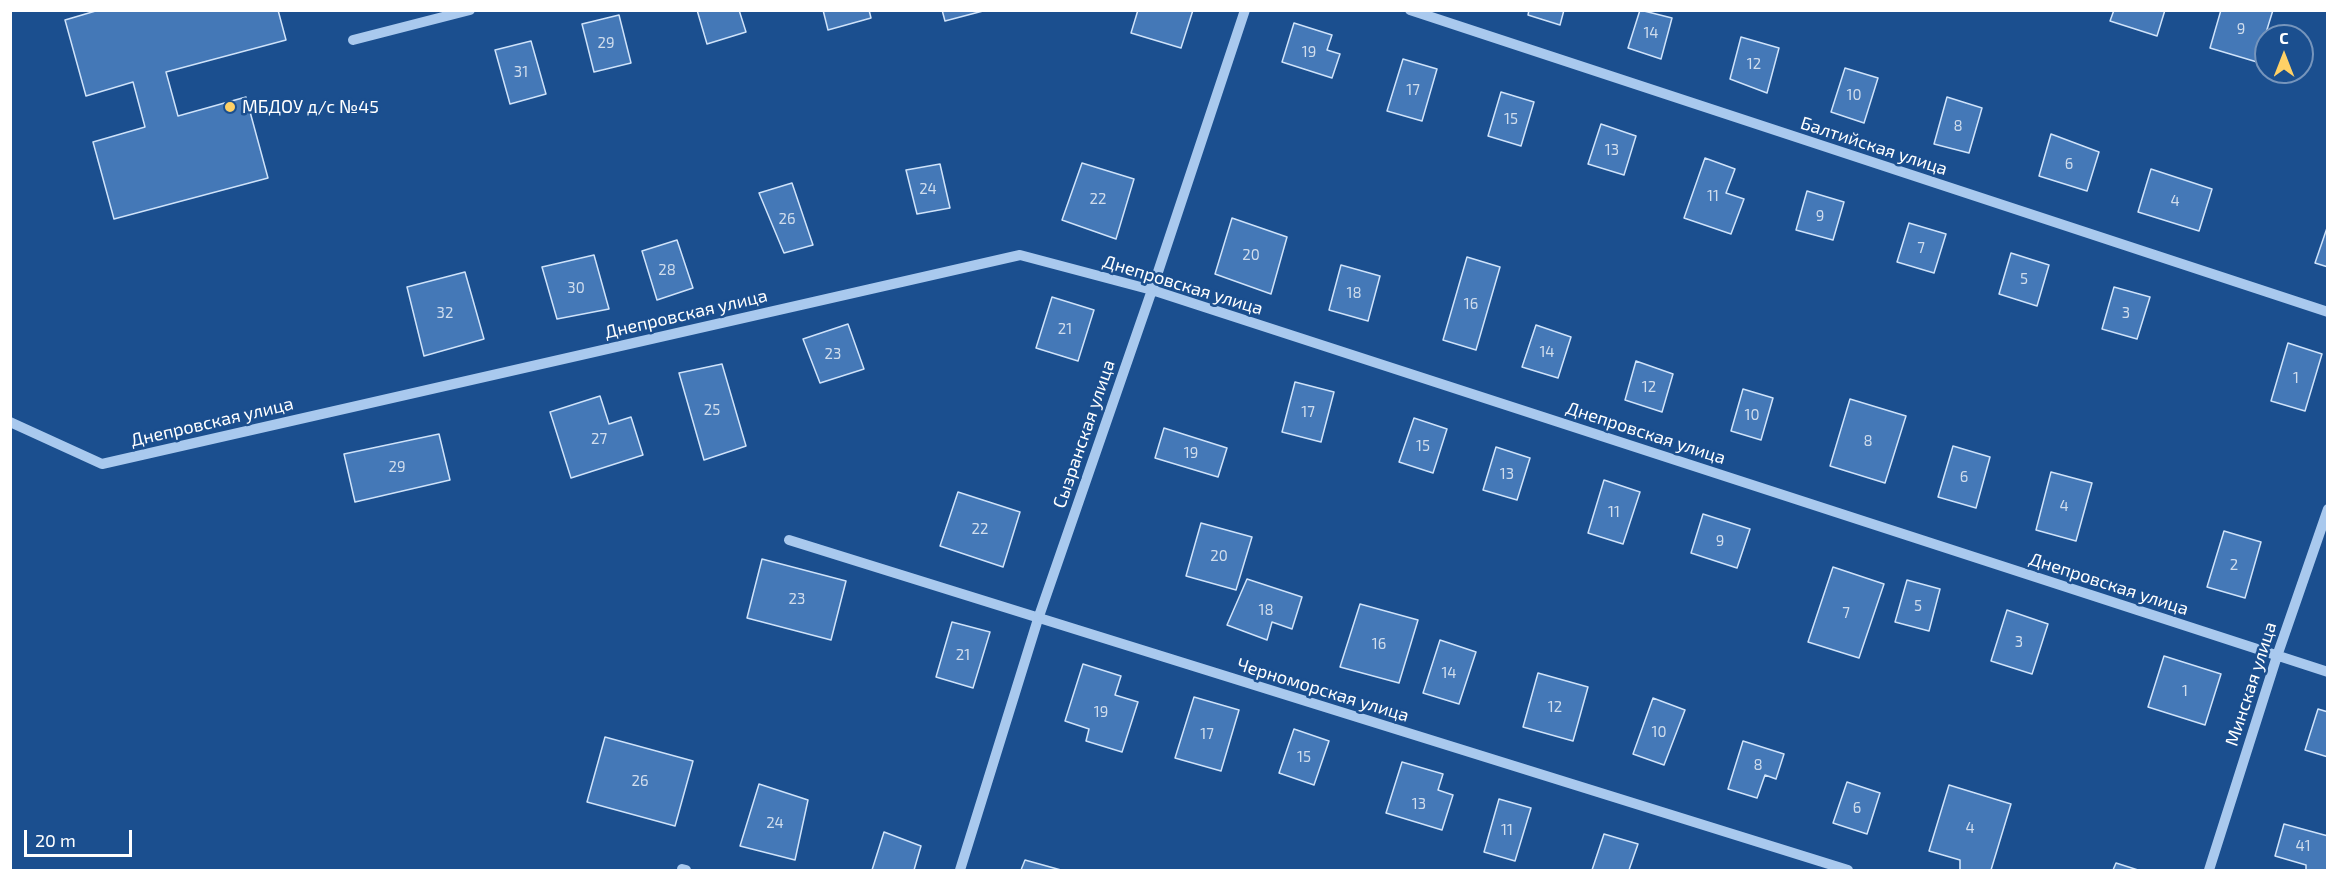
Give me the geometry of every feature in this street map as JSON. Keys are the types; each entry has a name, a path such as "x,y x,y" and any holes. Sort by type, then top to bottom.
{"street":[{"path":"353,40 470,10"},
{"name":"Сызранская улица","path":"960,870 1038,619 1152,290 1245,10"},
{"name":"Балтийская улица","path":"1410,10 2328,312"},
{"name":"Днепровская улица","path":"10,422 102,464 1020,255 1152,290 2328,672"},
{"name":"Минская улица","path":"2209,870 2277,656 2328,509"},
{"name":"Черноморская улица","path":"789,540 1848,870"}],"building":[{"name":"МБДОУ д/с №45","path":"99,10 278,10 286,40 166,72 178,116 246,97 268,178 114,219 93,142 145,127 133,82 86,96 65,20"},
{"path":"697,10 739,10 746,32 707,44"},
{"path":"823,10 869,10 871,18 828,30"},
{"path":"942,10 983,10 983,11 945,21"},
{"path":"1138,10 1193,10 1181,48 1131,33"},
{"path":"1529,10 1564,10 1560,25 1528,15"},
{"path":"1640,10 1672,18 1661,59 1628,48"},
{"path":"2114,10 2165,10 2157,36 2110,21"},
{"path":"2221,10 2273,10 2269,24 2254,24 2254,61 2210,48"},
{"path":"619,15 631,63 594,72 582,24"},
{"path":"1294,23 1332,35 1327,50 1340,54 1332,78 1282,62"},
{"path":"1741,37 1779,48 1767,93 1730,79"},
{"path":"531,41 546,94 510,104 495,50"},
{"path":"1403,59 1437,69 1422,121 1387,111"},
{"path":"1845,68 1878,78 1864,123 1831,112"},
{"path":"1501,92 1534,102 1521,146 1488,136"},
{"path":"1947,97 1982,108 1969,153 1934,144"},
{"path":"1601,124 1636,136 1624,175 1588,164"},
{"path":"2051,134 2099,152 2087,191 2039,176"},
{"path":"1705,158 1735,169 1726,193 1744,199 1731,234 1684,218"},
{"path":"1082,163 1134,179 1116,239 1062,220"},
{"path":"940,164 950,208 917,214 906,170"},
{"path":"2151,169 2212,189 2199,231 2138,212"},
{"path":"792,183 813,245 784,253 759,193"},
{"path":"1807,191 1844,202 1833,240 1796,230"},
{"path":"1232,218 1287,237 1271,294 1215,274"},
{"path":"1909,223 1946,234 1934,273 1897,262"},
{"path":"2328,225 2328,267 2315,263"},
{"path":"677,240 693,288 657,300 642,251"},
{"path":"2011,253 2049,265 2037,306 1999,294"},
{"path":"594,255 609,309 557,319 542,267"},
{"path":"1467,257 1500,267 1476,350 1443,340"},
{"path":"1341,265 1380,276 1368,321 1329,310"},
{"path":"465,272 484,339 424,356 407,287"},
{"path":"2114,287 2150,297 2137,339 2102,329"},
{"path":"1052,297 1094,310 1078,361 1036,348"},
{"path":"848,324 864,369 820,383 803,339"},
{"path":"1536,325 1571,337 1558,378 1522,367"},
{"path":"2288,343 2322,354 2305,411 2271,401"},
{"path":"1636,361 1673,374 1662,412 1625,400"},
{"path":"722,364 746,446 704,460 679,373"},
{"path":"1295,382 1334,392 1321,442 1282,432"},
{"path":"1743,389 1773,398 1761,440 1731,431"},
{"path":"600,396 609,424 631,417 643,455 571,478 550,412"},
{"path":"1850,399 1906,416 1885,483 1830,466"},
{"path":"1414,418 1447,429 1433,473 1399,462"},
{"path":"1164,428 1227,448 1218,477 1155,458"},
{"path":"439,434 450,480 355,502 344,454"},
{"path":"1953,446 1990,457 1976,508 1938,497"},
{"path":"1496,447 1530,458 1517,500 1483,490"},
{"path":"2051,472 2092,483 2076,541 2036,530"},
{"path":"1604,480 1640,492 1623,544 1588,533"},
{"path":"958,492 1020,512 1003,567 940,546"},
{"path":"1703,514 1750,529 1737,568 1691,553"},
{"path":"1201,523 1252,537 1236,590 1186,576"},
{"path":"2224,531 2261,542 2245,598 2207,587"},
{"path":"762,559 846,581 831,640 747,618"},
{"path":"1833,567 1884,584 1859,658 1808,642"},
{"path":"1247,579 1302,597 1292,629 1272,622 1267,640 1227,625"},
{"path":"1907,580 1940,589 1929,631 1895,622"},
{"path":"1360,604 1418,620 1399,683 1340,667"},
{"path":"2007,610 2048,624 2032,674 1991,661"},
{"path":"952,622 990,632 973,688 936,677"},
{"path":"1440,640 1476,652 1459,704 1423,693"},
{"path":"2164,656 2221,674 2205,725 2148,707"},
{"path":"1083,664 1121,676 1115,695 1138,702 1122,752 1086,741 1089,729 1065,721"},
{"path":"1538,673 1588,687 1573,741 1523,727"},
{"path":"1194,697 1239,710 1221,771 1175,758"},
{"path":"1653,698 1685,710 1664,765 1633,754"},
{"path":"2318,709 2328,712 2328,757 2305,750"},
{"path":"1294,729 1329,741 1314,785 1279,773"},
{"path":"605,737 693,761 675,826 587,802"},
{"path":"1743,741 1784,754 1776,779 1765,775 1757,798 1728,789"},
{"path":"1402,762 1443,774 1438,790 1453,795 1442,830 1386,813"},
{"path":"1847,782 1880,793 1867,834 1833,823"},
{"path":"759,784 808,800 795,860 740,846"},
{"path":"1949,785 2011,804 1991,870 1960,870 1960,860 1929,851"},
{"path":"1499,799 1531,808 1515,861 1484,852"},
{"path":"2284,824 2328,836 2328,870 2306,870 2306,865 2275,856"},
{"path":"884,832 921,846 914,870 872,870"},
{"path":"1604,834 1638,844 1629,870 1592,870"},
{"path":"1025,860 1061,870 1021,870"},
{"path":"2116,863 2138,870 2113,870"}],"place":[{"name":"МБДОУ д/с №45","path":"230,107"}]}
